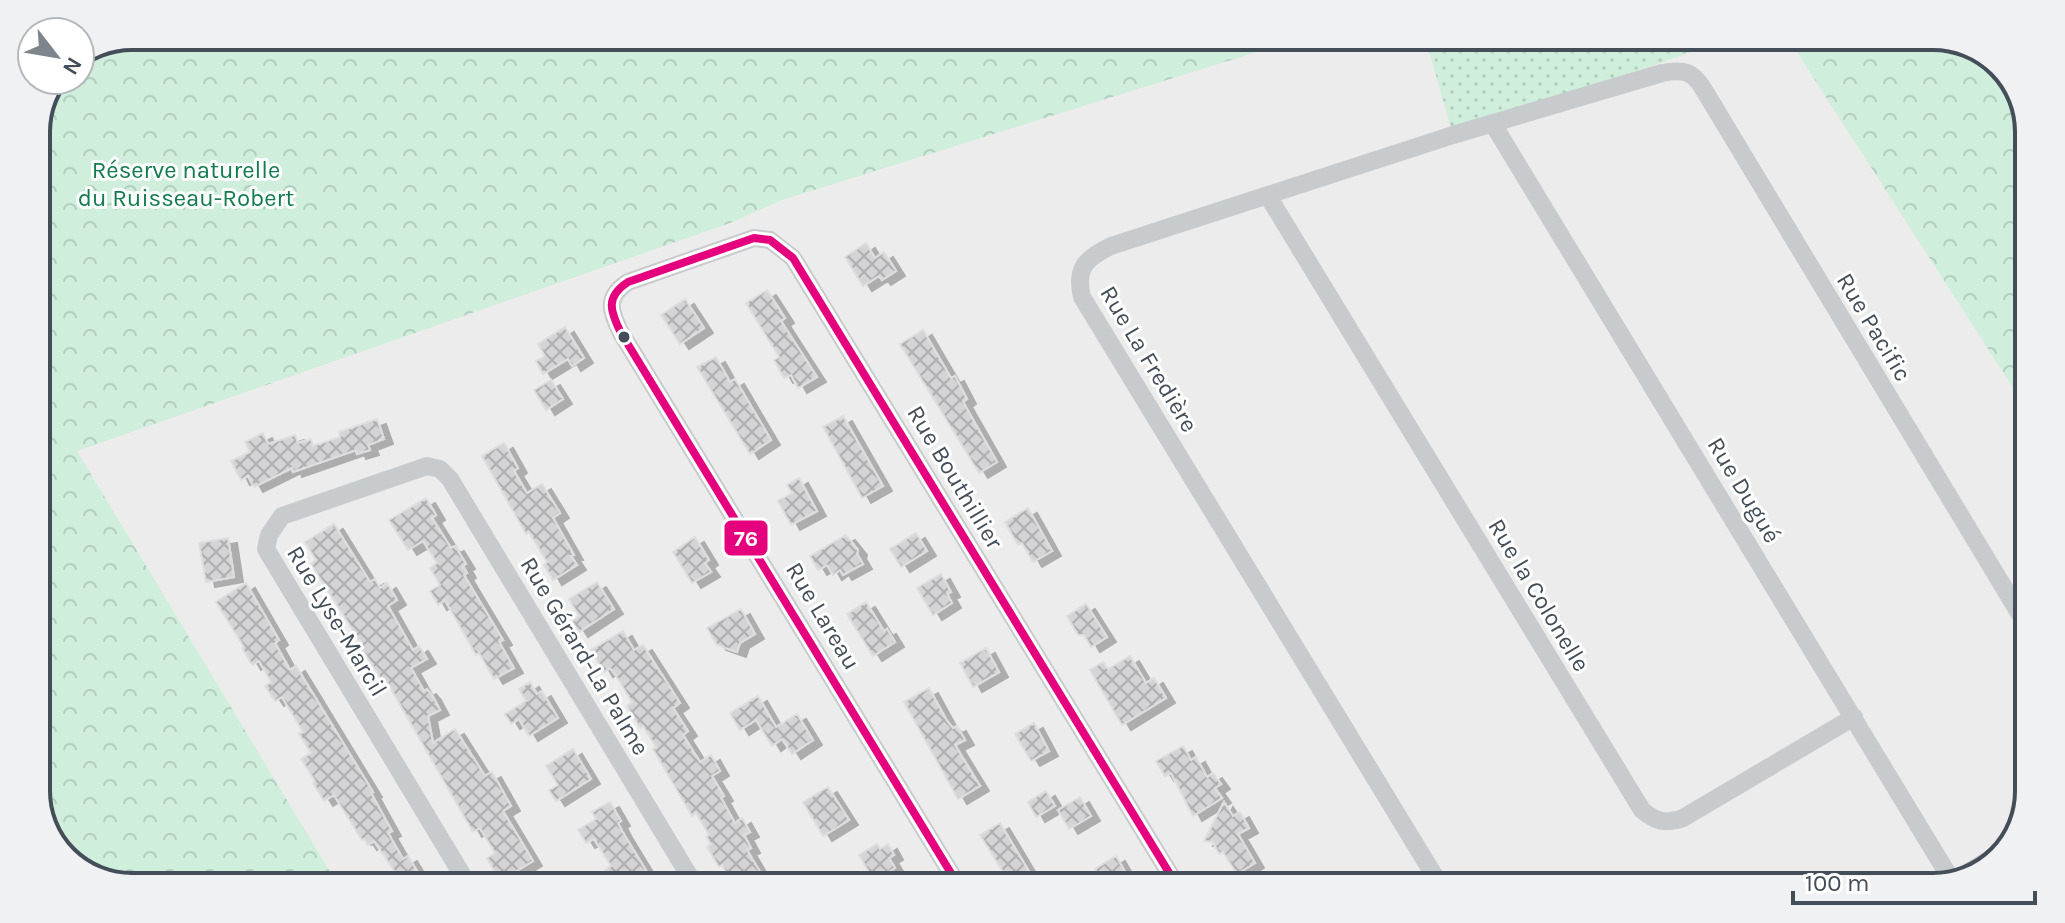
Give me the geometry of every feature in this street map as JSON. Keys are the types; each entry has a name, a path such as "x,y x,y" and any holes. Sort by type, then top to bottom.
{"street":[{"name":"Rue La Fredière","path":"1433,873 1082,297 1079,282 1083,266 1095,254 1111,246 1493,124 1675,70"},
{"name":"Rue Pacific","path":"1675,70 1691,73 1700,83 2015,606"},
{"name":"Rue Dugué","path":"1493,124 1948,871"},
{"name":"Rue la Colonelle","path":"1268,196 1642,810 1655,821 1670,822 1683,818 1854,717"},
{"name":"Rue Bouthillier","path":"618,288 643,276 754,238 770,240 793,258 1169,873"},
{"name":"Rue Lareau","path":"618,288 611,309 621,333 951,873"},
{"name":"Rue Lyse-Marcil","path":"427,466 282,516 269,535 266,549 461,873"},
{"name":"Rue Gérard-La Palme","path":"427,466 440,469 450,479 688,873"}],"green space":[{"name":"Réserve naturelle du Ruisseau-Robert","path":"132,50 1263,50 782,200 730,223 77,451 331,873 116,871 82,856 70,845 54,817 50,796 50,127 59,96 96,96 96,59"},
{"path":"1429,50 1695,50 1694,51 1453,135"},
{"path":"1796,50 1949,52 1964,56 1987,70 2007,96 2015,127 2015,391"}],"building":[{"path":"866,243 875,258 884,252 896,271 882,280 879,276 863,286 845,257"},
{"path":"767,290 785,318 781,321 817,377 798,388 791,375 784,378 774,360 779,357 746,303"},
{"path":"685,299 704,328 680,344 661,315"},
{"path":"565,327 584,358 572,366 568,359 543,374 536,361 545,356 538,344"},
{"path":"923,330 951,378 955,376 967,399 963,402 997,462 979,473 900,344"},
{"path":"716,357 730,382 735,379 771,440 750,454 697,367"},
{"path":"551,380 563,399 546,410 534,390"},
{"path":"843,416 883,486 862,498 823,427"},
{"path":"377,419 384,439 368,445 370,450 357,454 356,450 293,472 292,468 254,487 248,476 241,480 231,461 250,452 245,442 263,433 268,444 295,435 298,443 311,439 313,446 340,437 339,432"},
{"path":"504,443 518,468 514,471 527,493 542,484 560,513 553,518 577,565 553,580 544,565 547,562 529,532 526,534 482,456"},
{"path":"799,478 817,511 791,525 778,501 792,493 787,485"},
{"path":"426,498 436,515 432,518 451,548 455,546 466,564 463,566 467,573 464,575 503,640 499,642 514,668 494,679 479,653 476,655 445,600 438,605 430,591 440,585 430,568 437,563 423,541 408,550 389,520"},
{"path":"1028,508 1052,551 1033,562 1022,543 1018,545 1005,522"},
{"path":"334,524 370,582 375,579 380,588 387,583 397,600 388,606 413,650 419,646 427,659 411,668 440,710 428,716 433,743 455,729 485,776 492,772 511,806 503,811 533,861 513,873 495,873 487,858 495,853 480,828 473,832 387,682 384,684 311,564 316,560 305,542"},
{"path":"916,533 927,551 901,567 890,549"},
{"path":"846,535 858,550 863,564 843,575 840,570 833,575 827,565 818,570 810,556"},
{"path":"695,537 709,560 705,563 711,572 692,583 673,552"},
{"path":"228,538 234,577 206,582 199,543"},
{"path":"941,574 951,592 947,594 952,603 933,615 917,588"},
{"path":"597,582 614,609 579,632 572,621 579,616 569,599"},
{"path":"246,583 279,640 275,643 290,670 296,666 373,792 392,831 388,833 403,859 408,856 418,873 396,873 374,841 368,845 362,840 334,795 324,801 301,759 311,753 299,734 303,732 282,697 275,701 265,686 271,682 259,661 252,665 216,602"},
{"path":"866,602 884,631 887,629 895,642 873,656 847,614"},
{"path":"1086,604 1107,637 1091,647 1084,635 1078,635 1067,616"},
{"path":"741,609 755,634 740,643 737,652 717,645 707,628"},
{"path":"623,631 634,650 643,645 680,703 673,708 688,731 683,735 700,762 711,755 720,771 712,776 735,823 742,818 750,832 744,835 751,848 747,850 761,873 727,873 722,865 719,867 707,847 711,844 706,837 709,835 696,813 692,816 653,749 656,747 627,706 632,702 610,668 604,672 591,650"},
{"path":"986,648 999,672 973,687 960,663"},
{"path":"1130,656 1146,683 1154,678 1166,698 1122,725 1090,670 1103,662 1108,669"},
{"path":"530,682 537,694 542,691 558,718 529,736 519,719 511,724 505,714 526,701 519,689"},
{"path":"929,688 947,721 953,728 957,726 965,740 955,745 980,786 958,799 904,702"},
{"path":"758,696 776,727 797,714 813,740 792,754 782,739 772,746 756,720 740,730 730,713"},
{"path":"1034,723 1049,751 1031,761 1015,734"},
{"path":"1183,746 1191,760 1196,757 1207,777 1213,773 1221,784 1215,788 1222,798 1193,816 1171,773 1165,776 1156,761"},
{"path":"573,749 591,779 556,801 549,790 558,785 546,766"},
{"path":"828,787 849,820 823,836 803,802"},
{"path":"1046,791 1055,806 1036,817 1028,802"},
{"path":"1080,797 1091,816 1069,829 1058,810"},
{"path":"610,802 621,821 618,823 622,831 648,873 607,873 605,870 611,866 594,839 586,843 578,830 596,819 592,812"},
{"path":"1224,802 1233,816 1240,812 1249,828 1238,834 1255,863 1236,873 1223,852 1219,854 1213,842 1204,841"},
{"path":"1000,823 1030,873 1004,873 980,835"},
{"path":"877,844 880,849 888,844 894,855 889,858 895,868 887,873 869,873 859,855"},
{"path":"1116,856 1126,873 1097,873 1095,869"}],"transit line":[{"name":"76","path":"951,873 621,333 612,305 616,293 628,282 754,238 770,240 793,258 1169,873"}]}
